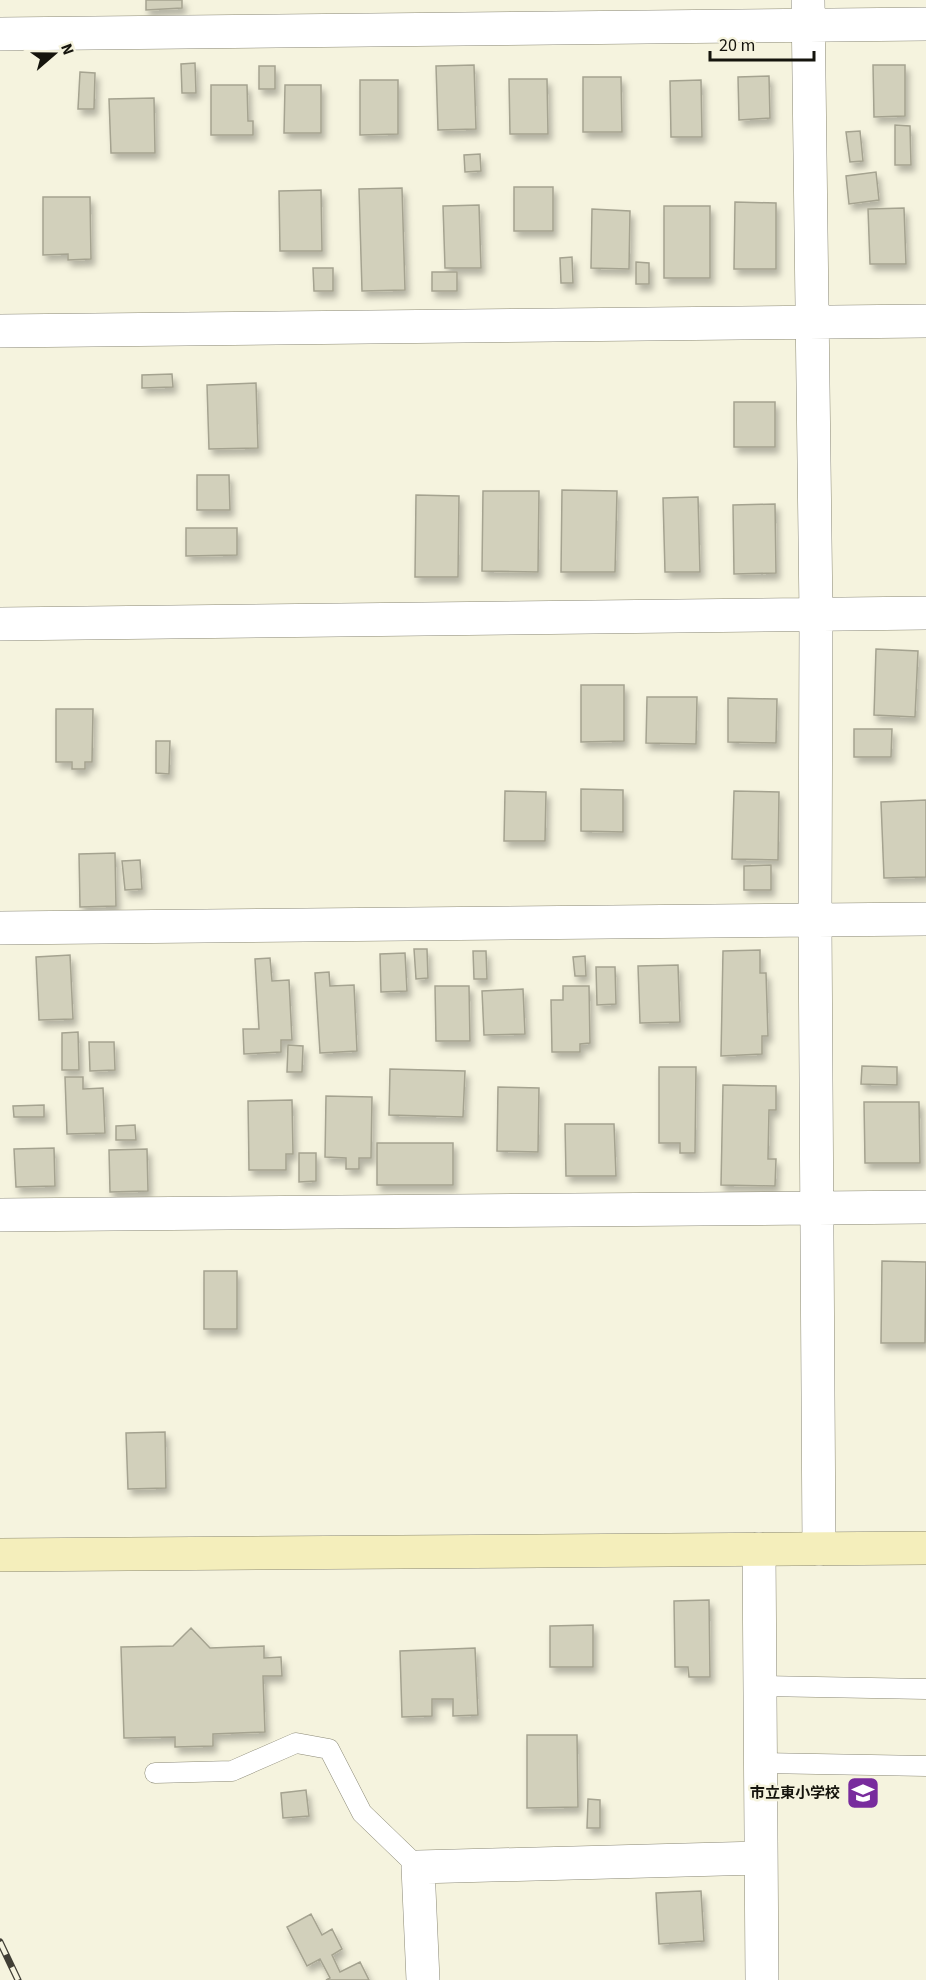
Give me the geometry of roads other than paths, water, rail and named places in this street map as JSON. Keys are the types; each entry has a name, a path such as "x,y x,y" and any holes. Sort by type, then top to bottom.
{"street":[{"path":"809,12 816,614 815,922 819,1549"},
{"path":"0,34 809,12 926,24"},
{"path":"0,331 926,321"},
{"path":"0,624 926,613"},
{"path":"0,928 815,922 926,919"},
{"path":"0,1215 926,1207"},
{"path":"0,1555 926,1548"},
{"path":"759,1550 762,1980"},
{"path":"423,1980 418,1868 760,1858"}],"lane":[{"path":"759,1686 926,1689"},
{"path":"155,1773 232,1771 296,1743 329,1749 362,1813 418,1868"},
{"path":"760,1763 926,1766"}],"railway":[{"path":"0,1942 18,1980"}],"place":[{"name":"市立東小学校","path":"863,1793"}]}
